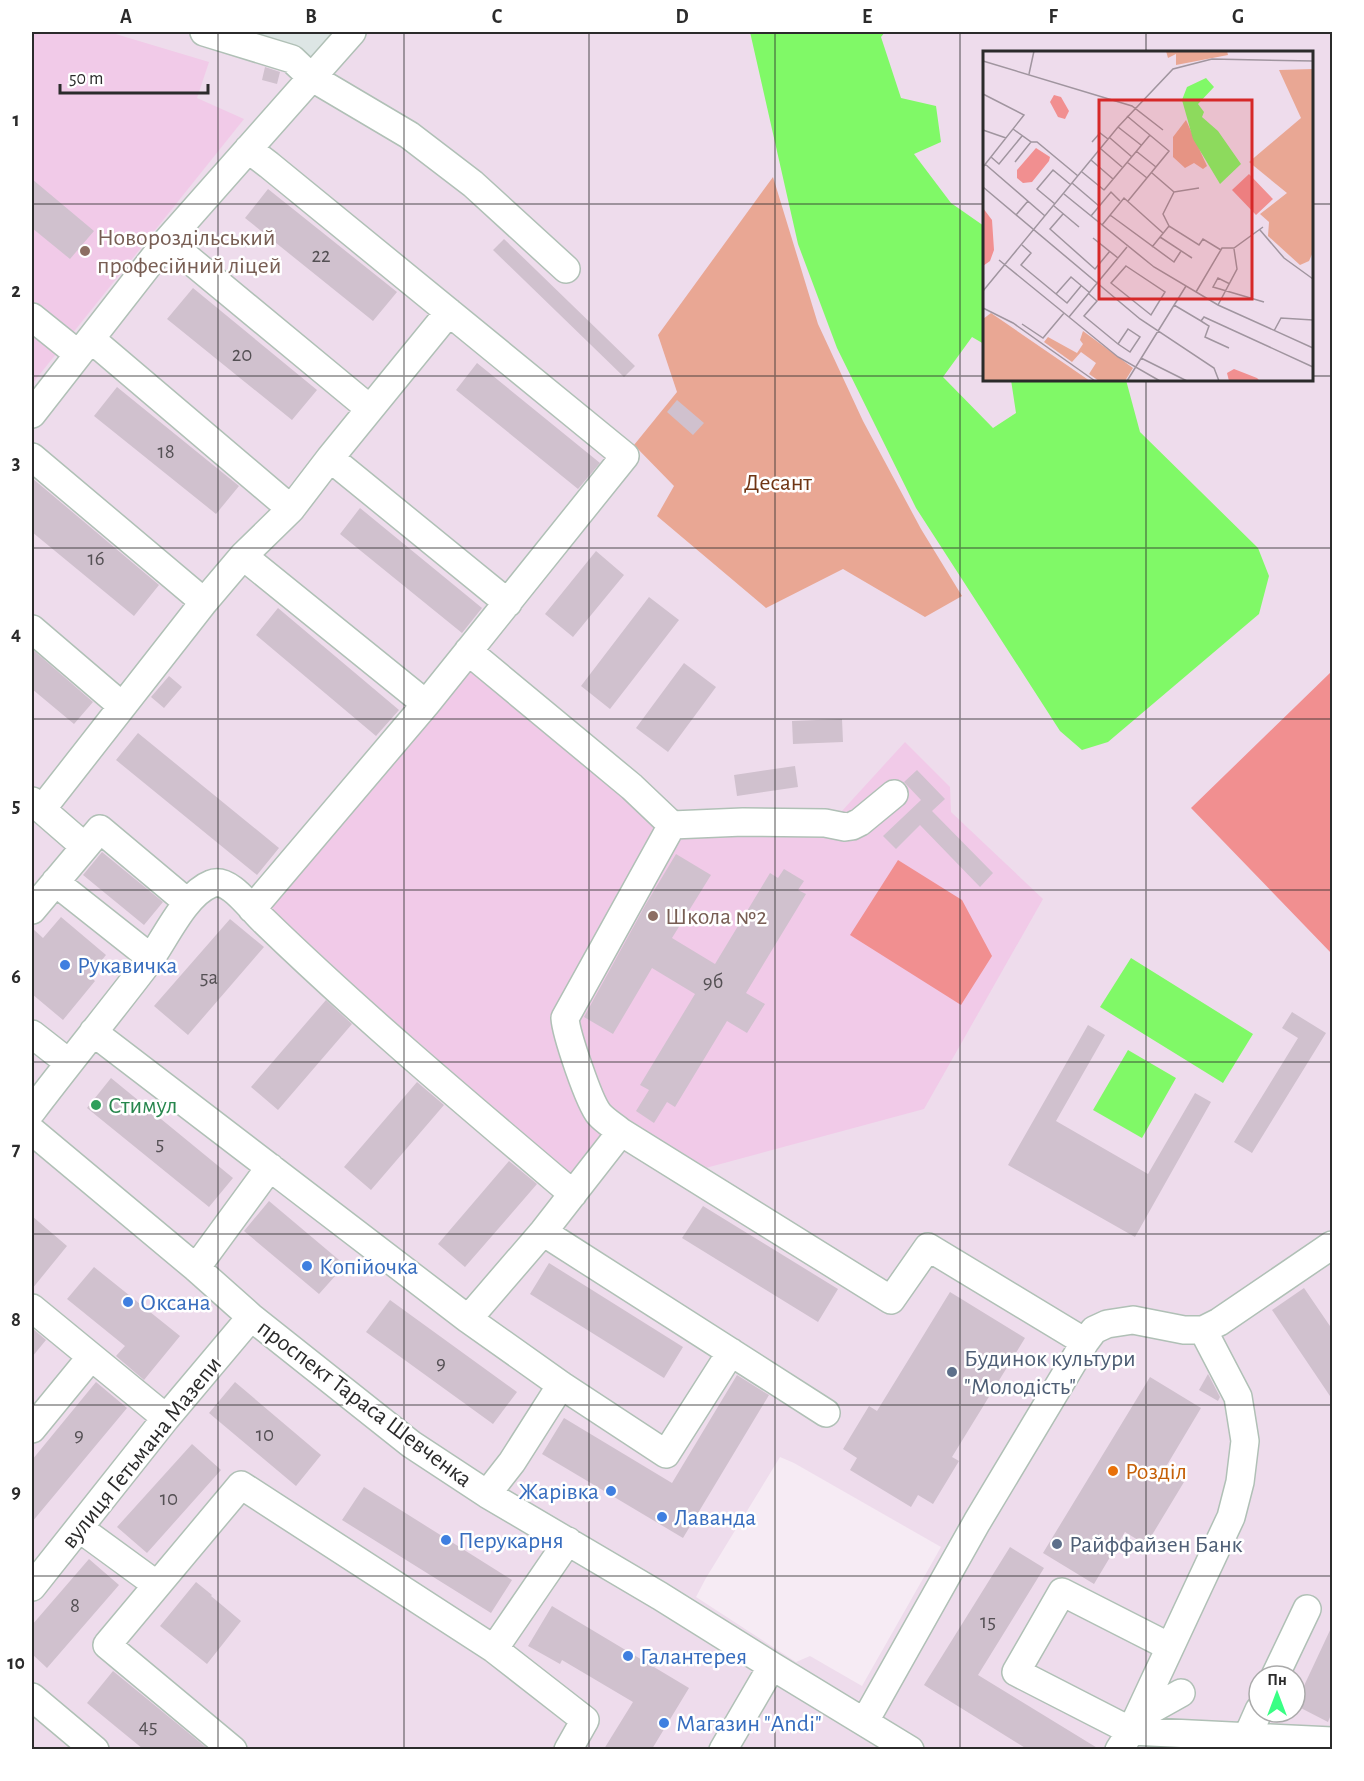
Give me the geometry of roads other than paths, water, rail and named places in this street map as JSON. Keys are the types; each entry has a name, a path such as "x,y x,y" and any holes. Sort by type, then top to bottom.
{"street":[{"path":"204,32 292,59 311,77 409,135 473,184 566,269"},
{"path":"32,414 167,241 352,32"},
{"path":"248,149 625,456 426,705 252,909"},
{"path":"167,241 370,409"},
{"path":"85,847 37,805 122,706 243,556 291,509 449,312"},
{"path":"32,317 85,346 291,509"},
{"path":"32,457 204,602"},
{"path":"330,458 508,603"},
{"path":"243,556 426,705"},
{"path":"32,629 122,706"},
{"path":"468,651 635,790 672,825 743,822 825,823 846,827 860,822 894,794"},
{"path":"672,825 566,1016 565,1021 590,1100 600,1115 621,1132 891,1300 928,1247 1085,1342"},
{"path":"32,910 100,829 187,902"},
{"path":"56,882 151,958"},
{"path":"32,1111 151,958 187,902 209,884 220,882 230,886 325,980 573,1194"},
{"path":"93,1032 468,1319 561,1385 666,1454 731,1352"},
{"path":"32,1034 69,1063"},
{"name":"проспект Тараса Шевченка","path":"32,1131 251,1317 411,1443 487,1494 660,1596 910,1749"},
{"path":"468,1319 543,1232 621,1132"},
{"path":"196,1268 270,1167"},
{"path":"543,1232 826,1413"},
{"path":"865,1721 966,1542 1094,1330 1107,1324 1133,1320 1184,1330 1203,1330 1219,1322 1332,1245"},
{"path":"32,1308 166,1418"},
{"name":"вулиця Гетьмана Мазепи","path":"32,1587 166,1418 251,1317"},
{"path":"1129,1732 1231,1516 1240,1482 1245,1441 1238,1397 1203,1330"},
{"path":"32,1429 91,1357"},
{"path":"487,1494 512,1462 561,1385"},
{"path":"233,1749 107,1645 241,1485 494,1649 585,1720 568,1749"},
{"path":"966,1542 1001,1519"},
{"path":"79,1528 157,1585"},
{"path":"494,1649 568,1541"},
{"path":"1170,1647 1062,1592 1016,1672 1129,1732 1332,1741"},
{"path":"1281,1664 1306,1609"},
{"path":"723,1749 772,1666"},
{"path":"1129,1732 1180,1693"},
{"path":"32,1697 95,1749"},
{"path":"1246,1737 1252,1724"}],"place":[{"name":"Новороздільський професійний ліцей","path":"85,251"},
{"name":"Школа №2","path":"653,916"},
{"name":"Рукавичка","path":"65,965"},
{"name":"Стимул","path":"96,1105"},
{"name":"Копійочка","path":"307,1266"},
{"name":"Оксана","path":"128,1302"},
{"name":"Будинок культури \"Молодість\"","path":"952,1372"},
{"name":"Розділ","path":"1113,1471"},
{"name":"Жарівка","path":"611,1491"},
{"name":"Лаванда","path":"662,1517"},
{"name":"Перукарня","path":"446,1540"},
{"name":"Райффайзен Банк","path":"1057,1544"},
{"name":"Галантерея","path":"628,1656"},
{"name":"Магазин \"Andi\"","path":"664,1723"}],"park label":[{"name":"Десант","path":"778,482"}]}
